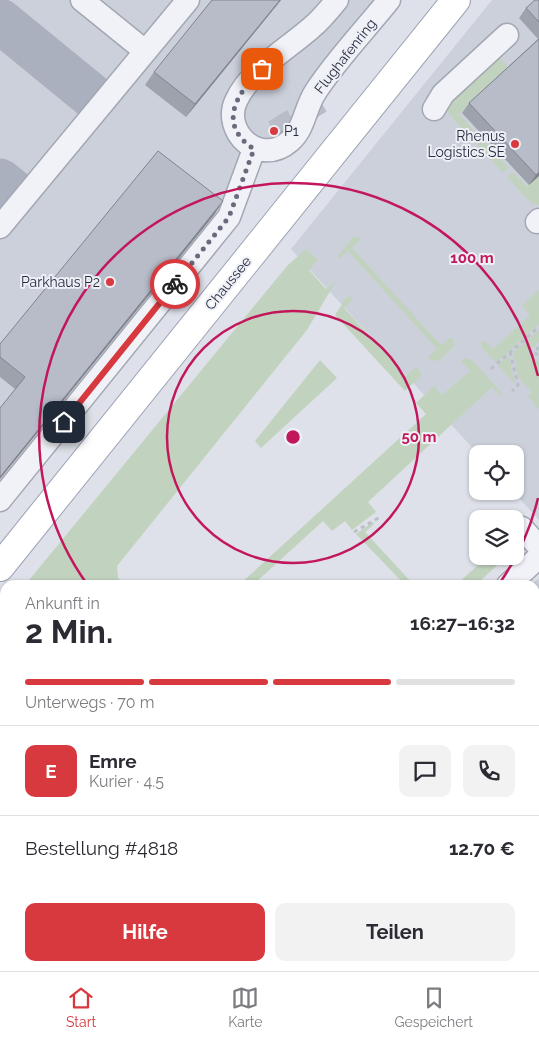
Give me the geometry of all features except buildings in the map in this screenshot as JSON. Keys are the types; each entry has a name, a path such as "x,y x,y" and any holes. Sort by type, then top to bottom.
{"main road":[{"name":"Chaussee","path":"0,567 456,0"}],"street":[{"path":"82,0 145,51"},
{"path":"0,228 188,0"},
{"path":"0,500 229,217 254,149 242,140 237,128 233,116 236,101 252,78 318,22 337,0"},
{"name":"Flughafenring","path":"254,149 268,152 276,150 294,137 302,124 314,94 389,0"},
{"path":"434,109 443,94 507,35"},
{"path":"524,531 538,554"},
{"path":"524,543 538,554"},
{"path":"513,580 538,554"}],"path":[{"path":"491,369 539,327"},
{"path":"539,347 534,352 539,356"},
{"path":"510,352 518,385 512,392"},
{"path":"354,532 380,517"}],"shaded area":[{"path":"0,0 384,0 0,499"},
{"path":"492,0 539,0 539,520 521,500 524,500 524,445 470,445 291,249"}],"green space":[{"path":"499,57 509,68 459,114 473,129 467,134 449,114 446,105"},
{"path":"476,133 509,168 503,173 471,138"},
{"path":"513,172 527,187 539,176 539,205 532,204 507,177"},
{"path":"354,236 361,239 352,248 441,345 451,337 454,346 439,361 431,360 428,357 437,349 348,251 340,258 337,257"},
{"path":"306,249 318,260 309,270 326,289 336,281 307,330 117,566 118,578 120,580 29,580 287,266"},
{"path":"539,290 539,324 496,363 482,348 482,342 484,340 493,349 530,315 522,306"},
{"path":"350,296 353,299 344,308 406,376 416,367 421,372 421,376 405,391 335,315 346,298"},
{"path":"539,330 539,342 529,351 539,362 539,409 528,397 532,392 518,377 513,352"},
{"path":"509,356 515,384 498,365"},
{"path":"464,358 472,360 503,394 501,396 492,387 368,502 376,512 352,530 345,521 332,531 323,521 258,580 244,580 426,414 416,403 434,386 442,395 470,371 461,361"},
{"path":"320,360 337,378 261,448 255,441"},
{"path":"373,522 374,524 365,532 409,580 400,580 356,534"},
{"path":"478,565 497,565 481,580 462,580"}],"taxiway":[{"path":"0,21 93,97"},
{"path":"0,181 15,193"}],"tunnel":[{"path":"274,131 326,99"}],"way so far":[{"path":"175,284 229,217 241,188 254,149 242,140 233,116 233,108 241,91 262,69"}],"place":[{"name":"P1","path":"274,131"},
{"name":"Rhenus Logistics SE","path":"515,144"},
{"name":"Parkhaus P2","path":"110,282"}],"route":[{"path":"64,422 175,284"}]}
